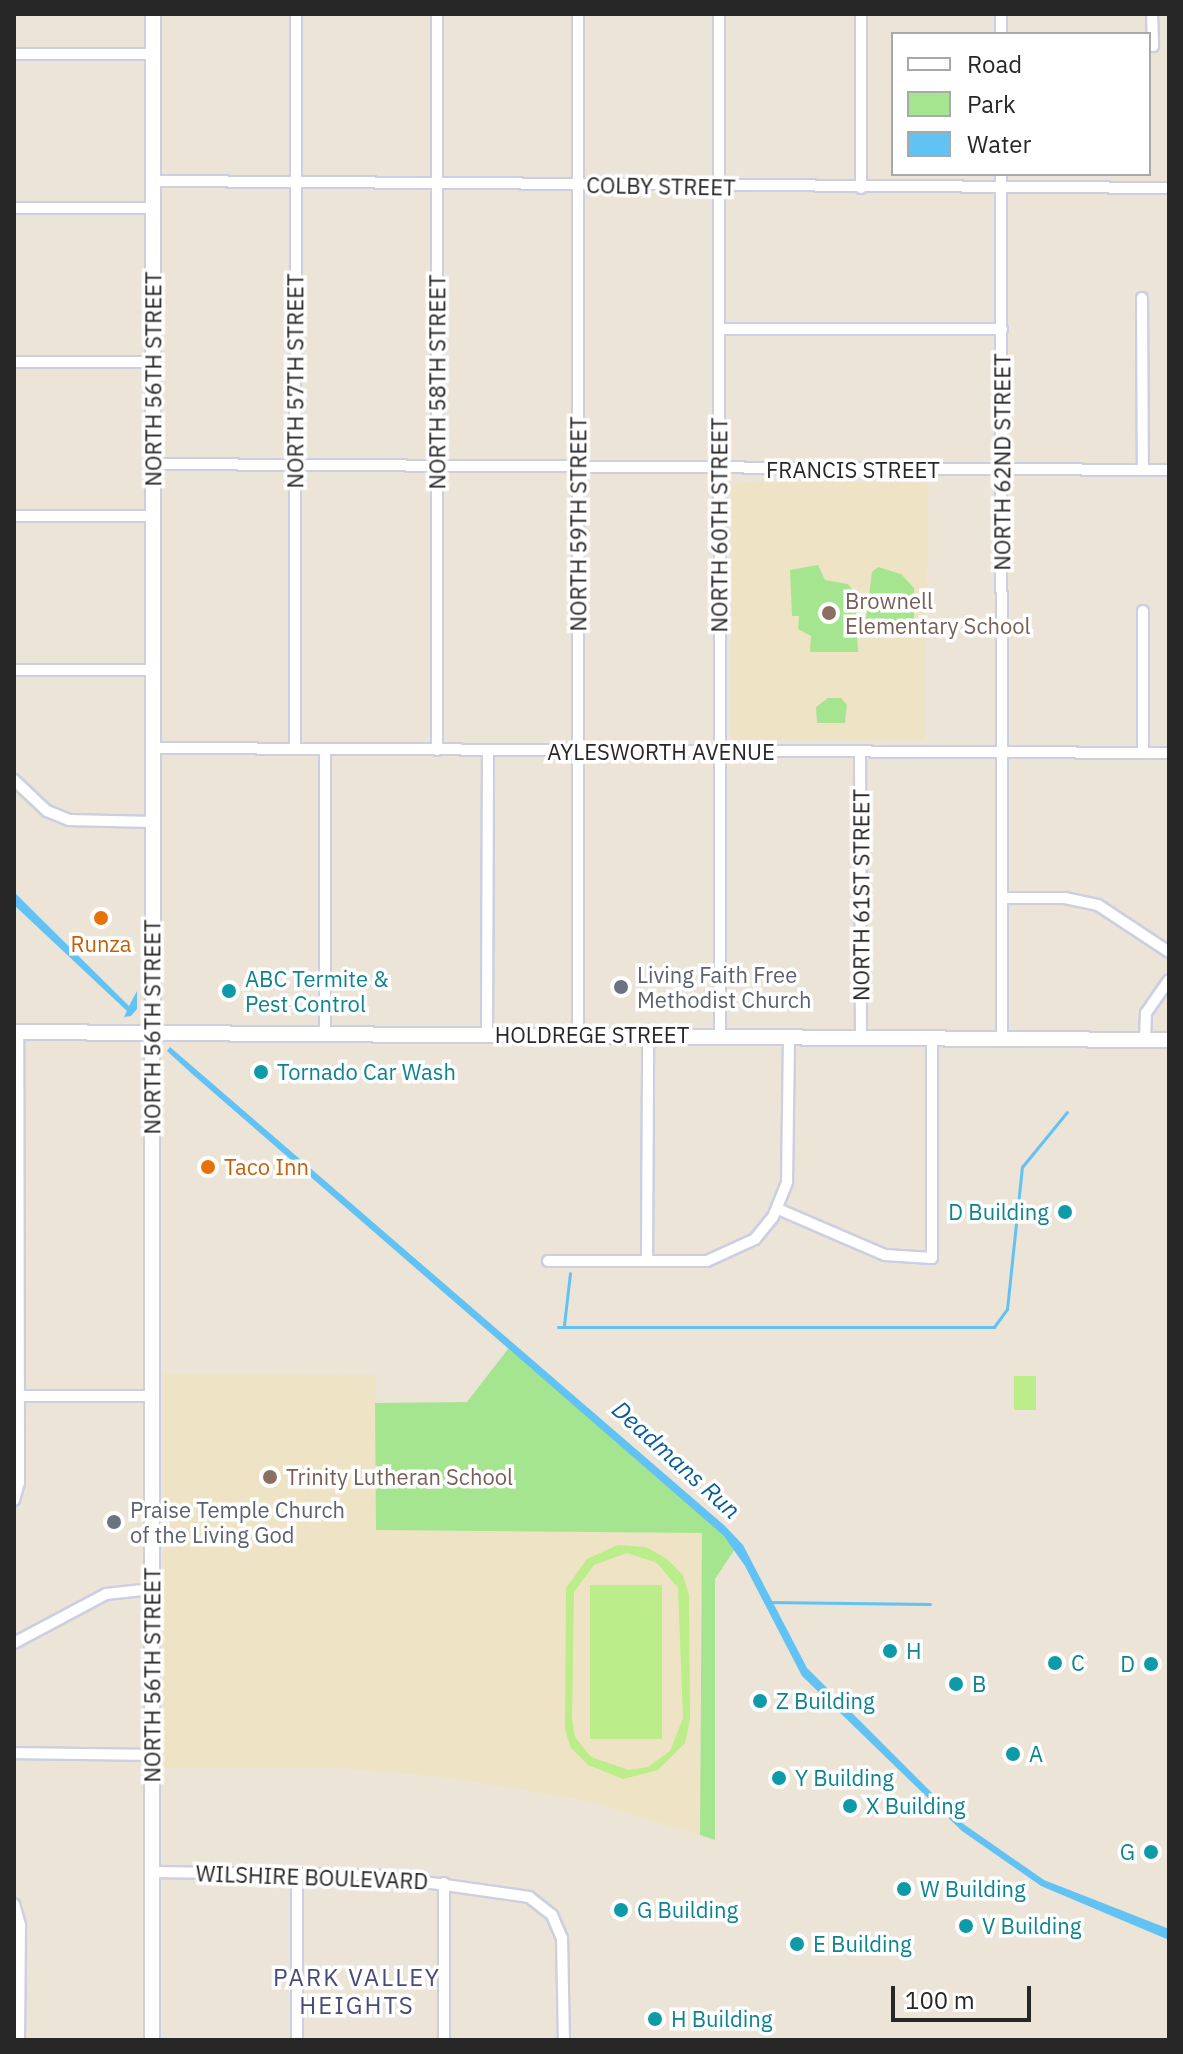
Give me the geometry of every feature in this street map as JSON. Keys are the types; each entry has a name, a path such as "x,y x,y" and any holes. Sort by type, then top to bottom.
{"main road":[{"name":"NORTH 56TH STREET","path":"152,2040 153,14"},
{"name":"HOLDREGE STREET","path":"16,1032 1169,1040"}],"street":[{"name":"NORTH 57TH STREET","path":"295,749 296,14"},
{"name":"NORTH 58TH STREET","path":"437,14 437,750"},
{"name":"NORTH 59TH STREET","path":"578,14 578,1035"},
{"name":"NORTH 60TH STREET","path":"719,14 720,1036"},
{"path":"861,14 861,188"},
{"path":"1152,14 1153,46"},
{"path":"14,54 153,54"},
{"name":"NORTH 62ND STREET","path":"1001,176 1002,1039"},
{"name":"COLBY STREET","path":"153,181 1169,188"},
{"path":"14,208 153,208"},
{"path":"1142,298 1143,470"},
{"path":"719,329 1002,329"},
{"path":"14,362 153,362"},
{"name":"FRANCIS STREET","path":"153,464 1169,470"},
{"path":"14,516 153,516"},
{"path":"1143,611 1143,753"},
{"path":"14,670 153,670"},
{"name":"AYLESWORTH AVENUE","path":"153,748 1169,753"},
{"path":"325,749 325,1033"},
{"path":"487,1034 488,751"},
{"name":"NORTH 61ST STREET","path":"860,752 861,1037"},
{"path":"14,780 47,811 69,820 153,822"},
{"path":"1002,898 1065,898 1098,905 1169,952"},
{"path":"1145,1040 1146,1013 1169,980"},
{"path":"14,1500 16,1032"},
{"path":"647,1261 648,1036"},
{"path":"548,1261 699,1262 727,1256 755,1239 778,1209 788,1168 789,1037"},
{"path":"778,1209 885,1255 932,1258 932,1038"},
{"path":"16,1396 152,1396"},
{"path":"14,1643 98,1597 152,1589"},
{"path":"14,1753 152,1755"},
{"name":"WILSHIRE BOULEVARD","path":"152,1872 297,1873 444,1883 529,1897 557,1921 564,1948 564,2040"},
{"path":"297,1873 297,2040"},
{"path":"444,1883 444,2040"},
{"path":"14,1904 20,1925 19,2040"}],"shaded area":[{"name":"Brownell Elementary School","path":"739,481 928,483 925,739 731,740 731,487"},
{"path":"164,1374 375,1375 377,1530 702,1532 700,1835 583,1800 444,1777 340,1768 163,1767"}],"green space":[{"path":"818,565 825,580 848,584 855,593 858,652 810,652 811,636 798,629 799,616 792,616 790,570"},
{"path":"878,567 901,574 914,588 914,635 872,635 866,619 872,572"},
{"path":"828,698 841,698 847,705 845,723 817,723 816,707"},
{"path":"512,1344 739,1543 715,1579 715,1840 700,1835 702,1533 376,1530 375,1403 467,1402"},
{"path":"1014,1376 1036,1376 1036,1410 1014,1410"},
{"path":"618,1545 646,1547 667,1559 683,1575 689,1595 690,1719 685,1743 658,1770 623,1779 588,1765 571,1748 565,1730 566,1588 587,1559","holes":["627,1553 657,1563 678,1588 683,1718 670,1751 648,1767 629,1770 591,1757 575,1737 572,1720 574,1592 594,1565"]},
{"path":"590,1585 662,1585 662,1739 590,1739"}],"water":[{"path":"14,892 129,1006 137,991 137,1009 131,1016 124,1017 127,1011 14,905"},
{"path":"170,1047 725,1526 743,1545 807,1668 962,1823 1044,1880 1169,1929 1169,1940 1041,1886 962,1831 802,1676 745,1566 724,1536 191,1073 167,1051"}],"waterway":[{"path":"558,1327 994,1327 1007,1309 1022,1167 1067,1112"},
{"path":"564,1325 570,1273"},
{"path":"766,1602 930,1604"}],"place":[{"name":"Brownell Elementary School","path":"829,613"},
{"name":"Runza","path":"101,918"},
{"name":"Living Faith Free Methodist Church","path":"621,987"},
{"name":"ABC Termite & Pest Control","path":"229,991"},
{"name":"Tornado Car Wash","path":"261,1072"},
{"name":"Taco Inn","path":"208,1167"},
{"name":"D Building","path":"1065,1212"},
{"name":"Trinity Lutheran School","path":"270,1477"},
{"name":"Praise Temple Church of the Living God","path":"114,1522"},
{"name":"H","path":"890,1651"},
{"name":"C","path":"1055,1663"},
{"name":"D","path":"1151,1664"},
{"name":"B","path":"956,1684"},
{"name":"Z Building","path":"760,1701"},
{"name":"A","path":"1013,1754"},
{"name":"Y Building","path":"779,1778"},
{"name":"X Building","path":"850,1806"},
{"name":"G","path":"1151,1852"},
{"name":"W Building","path":"904,1889"},
{"name":"G Building","path":"621,1910"},
{"name":"V Building","path":"966,1926"},
{"name":"E Building","path":"797,1944"},
{"name":"H Building","path":"655,2019"}],"district":[{"name":"PARK VALLEY HEIGHTS","path":"357,1992"}],"water label":[{"name":"Deadmans Run","path":"676,1460"}]}
